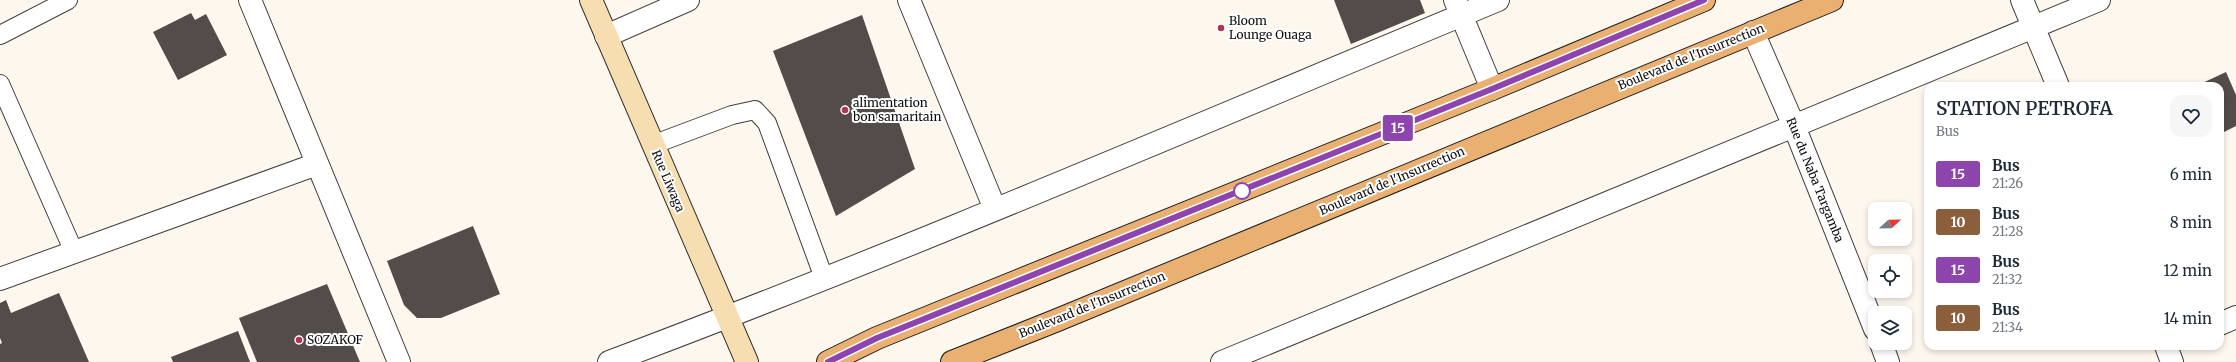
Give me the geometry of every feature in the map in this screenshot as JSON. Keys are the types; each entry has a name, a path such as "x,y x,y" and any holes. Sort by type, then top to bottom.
{"main road":[{"name":"Rue Liwaga","path":"590,0 747,362"},
{"path":"828,362 877,338 1492,89 1704,0"},
{"name":"Boulevard de l'Insurrection","path":"952,362 1832,0"}],"street":[{"path":"250,0 399,362"},
{"path":"606,36 688,0"},
{"path":"908,0 995,209"},
{"path":"608,362 727,318 995,209 1458,8 1498,0"},
{"path":"2022,0 2056,82"},
{"path":"1222,362 2099,0"},
{"path":"1458,8 1492,89"},
{"name":"Rue du Naba Targamba","path":"1753,32 1794,126 1868,311"},
{"path":"0,279 317,164"},
{"path":"2224,322 2236,317"},
{"path":"1883,350 1888,362"}],"lane":[{"path":"0,35 68,0"},
{"path":"0,84 74,252"},
{"path":"652,145 732,115 755,110 767,123 824,278"}],"building":[{"path":"1334,0 1420,0 1425,13 1351,44"},
{"path":"191,13 195,20 206,14 227,55 178,80 153,32"},
{"name":"alimentation bon samaritain","path":"862,15 915,169 836,216 773,51"},
{"path":"2226,72 2236,95 2236,126 2224,132 2224,82 2205,82"},
{"path":"473,226 500,294 441,318 417,318 404,305 387,261"},
{"name":"SOZAKOF","path":"327,284 360,362 257,362 239,318"},
{"path":"59,293 89,362 0,362 0,344 2,343 0,338 0,303 6,300 11,313"},
{"path":"238,331 250,362 173,362 171,357"}],"bus line":[{"name":"15","path":"828,362 877,338 1492,89 1704,0"}],"place":[{"name":"Bloom Lounge Ouaga","path":"1221,28"},
{"name":"alimentation bon samaritain","path":"845,110"},
{"name":"SOZAKOF","path":"299,340"}]}
